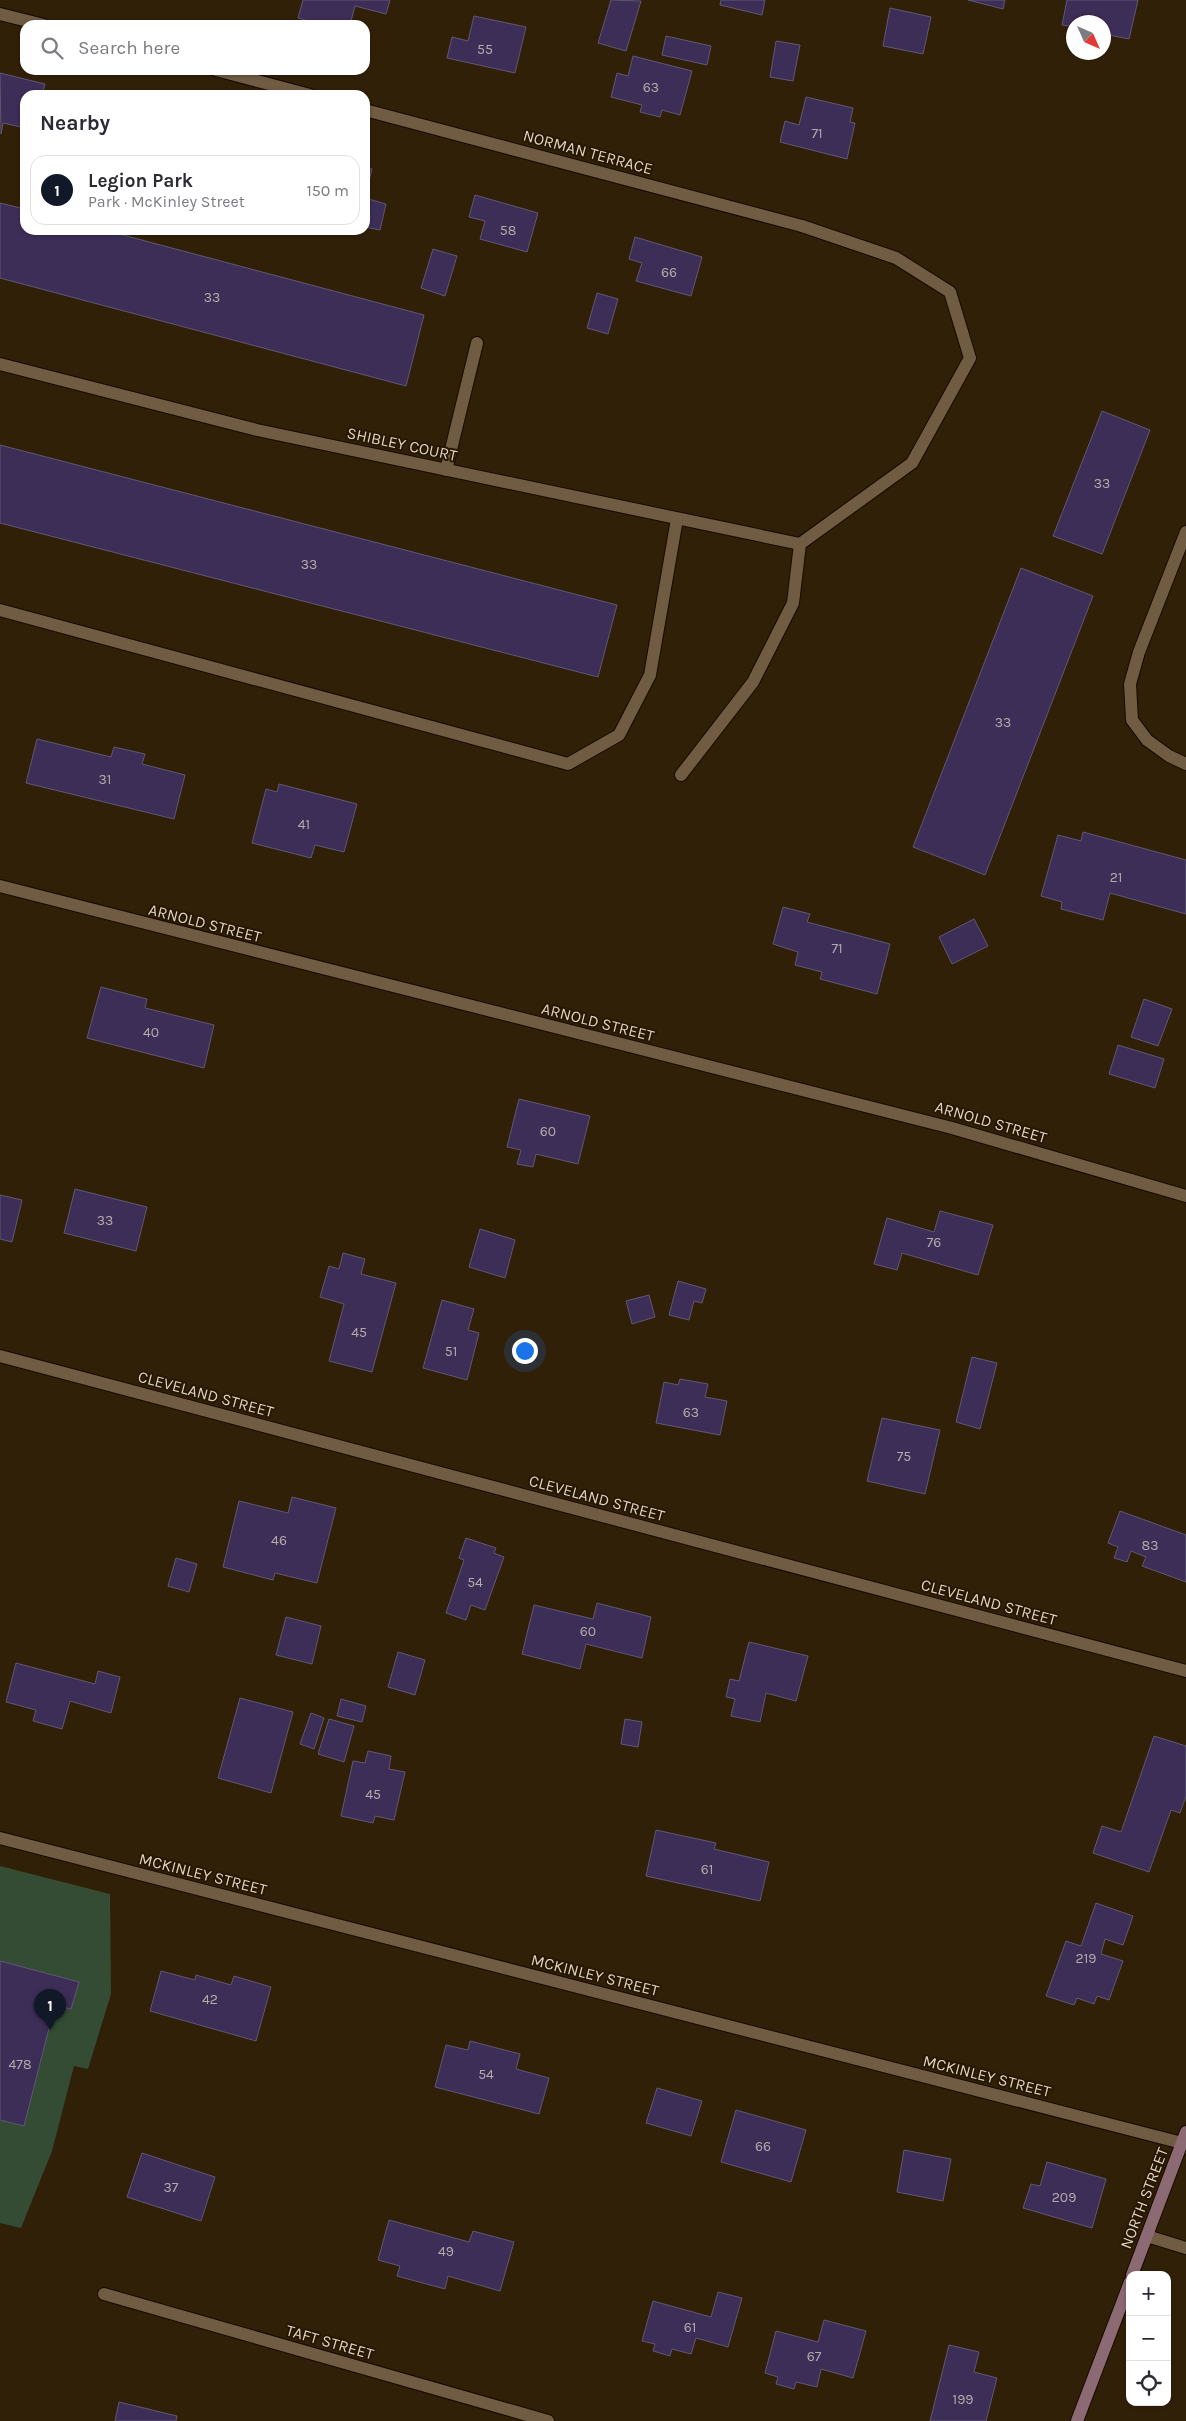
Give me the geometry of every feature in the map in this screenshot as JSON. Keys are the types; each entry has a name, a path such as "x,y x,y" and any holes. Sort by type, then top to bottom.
{"main road":[{"name":"NORTH STREET","path":"1134,2271 1184,2137"},
{"path":"1077,2421 1126,2292"}],"street":[{"path":"0,14 24,20"},
{"path":"235,75 291,90"},
{"name":"NORMAN TERRACE","path":"370,111 802,226 896,258 950,292 970,358 912,463 800,544"},
{"path":"446,470 477,342"},
{"name":"SHIBLEY COURT","path":"0,364 258,430 800,544"},
{"path":"0,610 568,764 619,735 650,675 678,519"},
{"path":"1186,532 1139,652 1130,684 1132,720 1147,740 1169,756 1186,764"},
{"path":"681,775 753,682 793,603 800,544"},
{"name":"ARNOLD STREET","path":"0,886 952,1128 1186,1196"},
{"name":"CLEVELAND STREET","path":"0,1356 1186,1671"},
{"name":"MCKINLEY STREET","path":"0,1838 1184,2137"},
{"path":"1147,2236 1186,2248"},
{"name":"TAFT STREET","path":"104,2294 548,2421"}],"green space":[{"path":"0,1866 110,1894 111,1994 88,2069 74,2066 52,2151 21,2228 0,2223"}],"building":[{"path":"303,0 390,0 386,14 355,6 351,20 305,20 298,18"},
{"path":"611,0 641,1 626,51 598,43"},
{"path":"721,0 765,0 762,15 720,5"},
{"path":"968,0 1005,0 1003,9"},
{"path":"1067,0 1138,0 1129,39 1111,35 1111,15 1066,15 1066,26 1062,25"},
{"path":"890,8 931,17 923,54 883,46"},
{"path":"474,16 526,27 515,73 447,58 452,37 468,41"},
{"path":"666,36 711,46 707,65 662,55"},
{"path":"776,41 800,45 793,81 770,77"},
{"path":"633,56 692,71 680,115 662,110 660,117 640,112 642,105 611,97 617,73 628,76"},
{"path":"0,73 45,84 43,90 20,90 20,127 3,123 1,134"},
{"path":"806,97 853,108 850,122 855,123 847,159 780,142 785,121 799,125"},
{"path":"475,195 538,213 527,252 480,239 485,221 469,217"},
{"path":"370,199 386,204 380,230 370,228"},
{"path":"0,203 20,208 20,235 123,235 424,315 406,386 0,278"},
{"path":"635,237 702,257 691,296 636,281 642,263 629,259"},
{"path":"433,249 457,256 445,296 421,288"},
{"path":"597,293 618,299 608,334 587,328"},
{"path":"1102,411 1150,430 1102,554 1053,536"},
{"path":"0,445 617,605 598,677 0,523"},
{"path":"1021,568 1093,596 985,875 913,847"},
{"path":"37,739 111,757 114,747 145,754 142,764 185,775 174,819 26,783"},
{"path":"279,784 357,804 344,852 315,845 311,858 252,843 266,789 277,792"},
{"path":"1083,832 1186,860 1186,914 1110,893 1103,920 1061,909 1062,902 1041,896 1058,835 1081,841"},
{"path":"783,907 810,914 807,922 890,944 877,994 820,979 822,972 795,965 798,952 773,944"},
{"path":"974,919 988,946 952,964 939,937"},
{"path":"101,987 147,999 145,1008 214,1025 204,1068 87,1038"},
{"path":"1144,999 1172,1009 1158,1046 1131,1037"},
{"path":"1118,1045 1164,1059 1155,1088 1109,1074"},
{"path":"519,1099 590,1116 578,1164 536,1154 533,1167 517,1164 521,1150 507,1147"},
{"path":"75,1189 147,1207 136,1251 64,1233"},
{"path":"0,1195 22,1200 12,1242 0,1239"},
{"path":"940,1211 993,1225 978,1275 902,1253 897,1270 874,1264 887,1218 934,1232"},
{"path":"480,1229 515,1240 505,1278 469,1267"},
{"path":"343,1253 365,1259 361,1274 396,1283 372,1372 329,1361 344,1304 320,1297 329,1266 339,1269"},
{"path":"678,1281 706,1289 702,1303 694,1301 689,1320 669,1315"},
{"path":"649,1295 655,1317 632,1324 626,1301"},
{"path":"442,1300 474,1309 468,1330 479,1333 467,1380 423,1368"},
{"path":"972,1357 997,1363 980,1429 956,1422"},
{"path":"680,1379 708,1384 705,1397 727,1401 720,1435 656,1423 664,1382 678,1385"},
{"path":"882,1418 940,1430 925,1494 867,1481"},
{"path":"292,1497 336,1508 317,1583 275,1573 273,1580 223,1567 239,1501 288,1513"},
{"path":"1120,1511 1186,1535 1186,1582 1142,1566 1146,1557 1131,1551 1127,1562 1114,1558 1118,1547 1108,1543"},
{"path":"466,1538 496,1548 494,1553 504,1557 485,1610 471,1605 466,1620 446,1613 464,1560 459,1558"},
{"path":"176,1558 197,1564 189,1592 168,1586"},
{"path":"597,1603 651,1617 642,1658 586,1644 580,1669 522,1654 534,1605 593,1619"},
{"path":"286,1617 321,1626 312,1664 276,1655"},
{"path":"749,1642 808,1656 796,1701 766,1693 760,1722 731,1716 735,1699 726,1697 730,1679 739,1681"},
{"path":"398,1652 425,1660 415,1695 388,1687"},
{"path":"16,1663 95,1684 98,1671 120,1677 111,1713 70,1701 62,1729 33,1721 36,1710 6,1702"},
{"path":"240,1698 293,1712 271,1793 218,1778"},
{"path":"341,1699 366,1706 362,1722 337,1716"},
{"path":"311,1713 324,1718 314,1749 300,1744"},
{"path":"329,1719 354,1726 344,1762 318,1754"},
{"path":"625,1719 642,1722 638,1747 621,1744"},
{"path":"1154,1736 1186,1746 1186,1796 1180,1813 1171,1810 1149,1872 1093,1853 1102,1826 1121,1832"},
{"path":"368,1751 391,1756 389,1769 405,1772 394,1820 375,1816 373,1823 341,1816 353,1761 365,1763"},
{"path":"656,1830 716,1843 714,1849 769,1862 760,1901 646,1876"},
{"path":"1096,1903 1133,1916 1123,1945 1105,1939 1101,1954 1123,1961 1109,2000 1097,1996 1094,2004 1077,1998 1074,2005 1046,1996 1066,1941 1081,1946"},
{"path":"0,1961 79,1982 71,2009 55,2005 24,2126 0,2120"},
{"path":"161,1971 195,1980 196,1975 231,1985 234,1976 271,1987 256,2041 150,2011"},
{"path":"470,2041 520,2054 516,2069 549,2078 539,2114 435,2087 446,2045 468,2050"},
{"path":"657,2088 702,2101 691,2136 646,2123"},
{"path":"736,2110 806,2130 791,2182 721,2162"},
{"path":"904,2150 951,2159 943,2201 897,2192"},
{"path":"142,2153 215,2177 201,2221 127,2197"},
{"path":"1047,2162 1106,2179 1092,2228 1023,2208 1031,2184 1040,2186"},
{"path":"389,2220 469,2242 473,2231 514,2242 500,2291 448,2276 445,2289 397,2276 400,2266 378,2260"},
{"path":"718,2292 742,2298 728,2347 696,2338 691,2354 672,2349 670,2356 653,2351 655,2344 642,2341 653,2301 711,2317"},
{"path":"824,2320 866,2331 853,2378 821,2369 817,2387 796,2382 794,2389 776,2384 778,2377 765,2373 776,2331 818,2342"},
{"path":"949,2345 979,2352 974,2372 997,2378 986,2421 930,2421"},
{"path":"119,2402 177,2416 176,2421 115,2421"}],"place":[{"name":"Legion Park","path":"50,2030"}]}
